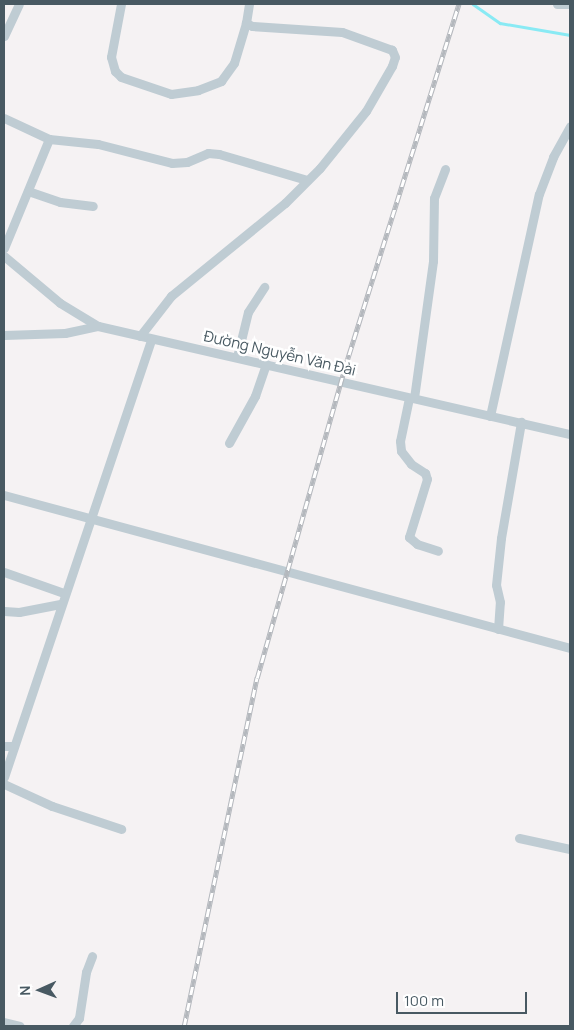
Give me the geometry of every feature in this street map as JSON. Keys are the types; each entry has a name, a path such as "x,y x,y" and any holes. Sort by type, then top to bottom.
{"street":[{"path":"4,36 19,4"},
{"path":"121,4 112,57 115,71 121,77 171,94 198,90 221,80 234,63 246,23 249,4"},
{"path":"557,4 570,4"},
{"path":"140,336 171,296 285,203 307,180 366,111 395,56 384,45 342,32 252,26 246,23"},
{"path":"4,118 49,139 98,144 172,162 187,162 208,152 307,180"},
{"path":"490,416 539,194 570,126"},
{"path":"4,248 49,139"},
{"path":"562,141 570,148"},
{"path":"438,550 417,544 409,537 426,479 425,473 411,464 401,451 400,441 412,398 433,261 434,198 445,169"},
{"path":"28,191 60,202 93,206"},
{"name":"Đường Nguyễn Văn Đài","path":"4,256 60,303 98,326 570,434"},
{"path":"237,357 248,312 264,287"},
{"path":"4,335 65,333 98,326"},
{"path":"4,777 60,604 151,339"},
{"path":"229,443 255,396 266,364"},
{"path":"498,629 499,555 521,422"},
{"path":"4,495 90,520 570,648"},
{"path":"4,572 64,593"},
{"path":"4,611 19,612 60,604"},
{"path":"4,746 14,746"},
{"path":"4,784 52,806 121,829"},
{"path":"519,838 570,849"},
{"path":"73,1026 82,1010 86,972 92,956"},
{"path":"4,1022 20,1026"}],"waterway":[{"path":"473,4 500,23 570,35"}],"railway":[{"path":"184,1026 257,678 344,370 459,4"}]}
